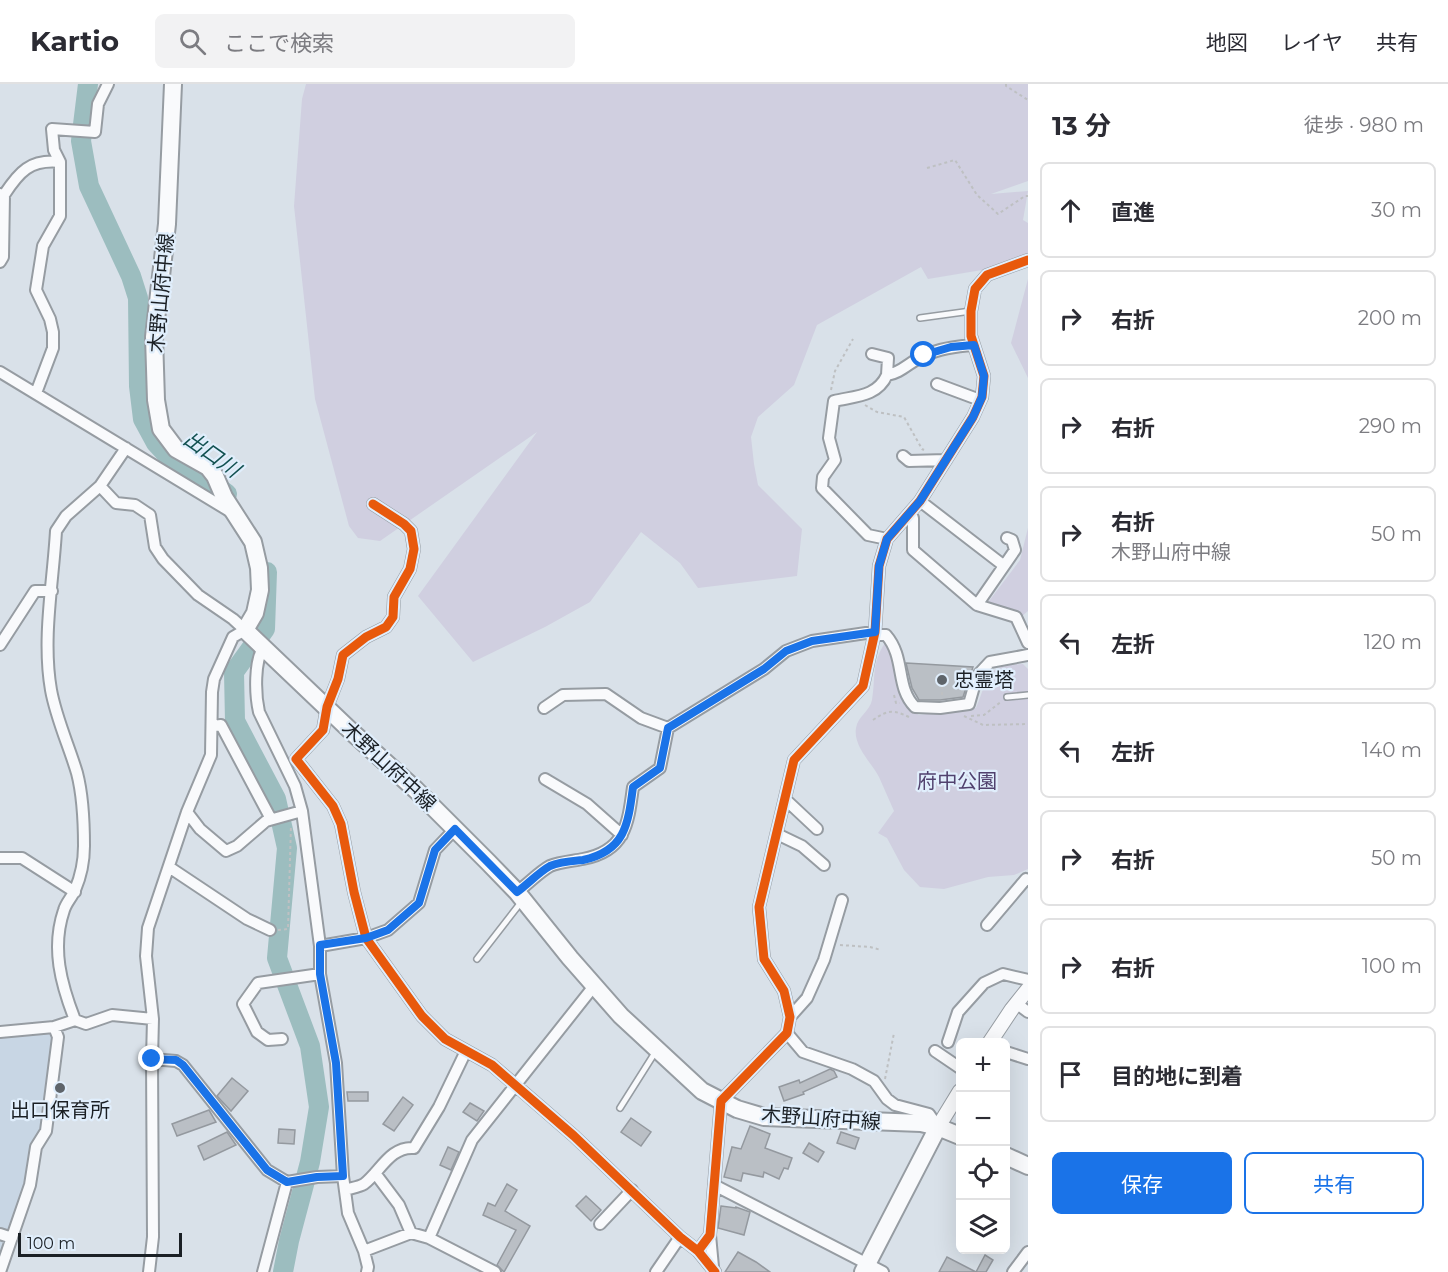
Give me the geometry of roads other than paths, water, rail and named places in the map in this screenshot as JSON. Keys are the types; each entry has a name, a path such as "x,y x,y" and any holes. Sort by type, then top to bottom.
{"main road":[{"name":"木野山府中線","path":"173,84 167,224 154,337 156,400 161,429 176,449 208,467 253,542 259,568 260,590 255,613 247,631 455,829 520,896 621,1016 702,1091 721,1101 764,1117 921,1124 938,1127 956,1134"},
{"path":"865,1268 938,1127"},
{"path":"1010,1158 1028,1166"}],"street":[{"path":"36,393 54,348 50,319 36,290 43,246 60,216 60,162 54,150 52,129 95,132 98,104 108,84"},
{"path":"0,262 3,257 2,194 19,172 49,161 60,162"},
{"path":"714,1270 710,1235 721,1101 787,1033 790,1017 784,991 764,959 759,907 794,760 863,686 875,632 879,566 887,539 920,501 973,417 980,400 984,376 971,336 971,311 975,289 987,275 1028,260"},
{"path":"887,375 896,374 924,355 951,347 974,345"},
{"path":"872,354 888,358 887,375 882,386 873,392 834,401 829,438 835,460 824,477 822,488 868,535 887,539"},
{"path":"0,372 236,515"},
{"path":"937,384 980,400"},
{"path":"75,1020 64,991 57,942 64,908 75,892 81,873 84,847 78,776 51,693 46,658 56,531 66,516 100,486 126,448"},
{"path":"903,456 909,461 946,460"},
{"path":"100,486 116,503 135,505 150,515 155,547 163,559 198,595 247,631 233,637 214,679 211,755 187,812 147,928 146,956 153,1019 153,1237 149,1272"},
{"path":"920,501 1003,565"},
{"path":"373,504 405,524 411,531 414,549 410,569 394,597 393,617 386,627 366,637 343,655 339,679 327,707 323,730 296,759 333,806 341,824 354,892 366,938 422,1016 445,1040 492,1065 632,1190 680,1237 698,1251 714,1270"},
{"path":"908,516 913,519 913,550 977,604 1016,617 1028,643"},
{"path":"977,604 1015,550 1012,540 1007,538"},
{"path":"0,645 35,591 52,591"},
{"path":"520,896 551,866 600,856 614,846 622,835 630,813 633,787 660,768 668,728 764,669 786,651 812,641 875,632 886,635 895,645 908,699 915,707 940,708 969,704 977,676 990,662 1028,655"},
{"path":"264,646 259,654 256,699 259,711 295,786 297,813 320,945 320,974 336,1063 343,1176 348,1214 363,1251 368,1267 367,1272"},
{"path":"544,708 562,695 606,694 641,718 668,728"},
{"path":"212,726 221,725 271,819"},
{"path":"545,779 587,804 622,835"},
{"path":"785,799 817,829"},
{"path":"187,812 200,829 226,851 237,846 266,821 297,813"},
{"path":"320,945 366,938 388,930 419,903 435,850 455,829"},
{"path":"777,834 802,846 824,865"},
{"path":"0,858 22,858 75,892"},
{"path":"168,867 247,920 270,930"},
{"path":"987,926 1026,879 1028,880"},
{"path":"790,1017 807,998 824,960 842,900"},
{"path":"282,1040 268,1040 257,1032 243,1004 258,983 320,974"},
{"path":"948,1042 958,1012 984,983 1003,974 1028,980"},
{"path":"429,1238 472,1140 594,986"},
{"path":"993,1038 1028,989"},
{"path":"1016,1003 1028,1012"},
{"path":"0,1032 54,1027 75,1020 86,1024 112,1015 153,1019"},
{"path":"0,1272 30,1185 36,1147 46,1131 58,1037 54,1027"},
{"path":"787,1033 803,1052 852,1069 874,1081 886,1099 895,1105 928,1114 938,1127 959,1092"},
{"path":"345,1190 363,1184 375,1173 383,1161 407,1147 414,1148 440,1107 466,1051"},
{"path":"935,1051 956,1065"},
{"path":"1010,1054 1028,1059"},
{"path":"152,1059 176,1060 183,1065 267,1170 287,1182 343,1176"},
{"path":"375,1173 399,1205 411,1233"},
{"path":"263,1272 287,1182"},
{"path":"714,1185 865,1268 883,1272"},
{"path":"600,1224 632,1190"},
{"path":"363,1251 411,1233 429,1238 495,1272"},
{"path":"0,1234 12,1238"},
{"path":"698,1251 710,1235"},
{"path":"656,1272 680,1237"},
{"path":"1013,1272 1028,1252"}],"lane":[{"path":"920,318 971,311"},
{"path":"1007,697 1028,695"},
{"path":"477,959 520,896"},
{"path":"620,1108 656,1050"}],"waterway":[{"name":"出口川","path":"88,84 81,141 89,186 131,276 138,298 139,386 143,419 156,443 169,457 179,465 202,475 227,494"},
{"name":"出口川","path":"267,572 265,629 234,672 235,721 276,799 287,848 277,958 310,1046 319,1107 310,1162 283,1272"}],"place":[{"name":"忠霊塔","path":"942,680"},
{"name":"出口保育所","path":"60,1088"}],"park label":[{"name":"府中公園","path":"957,781"}]}
